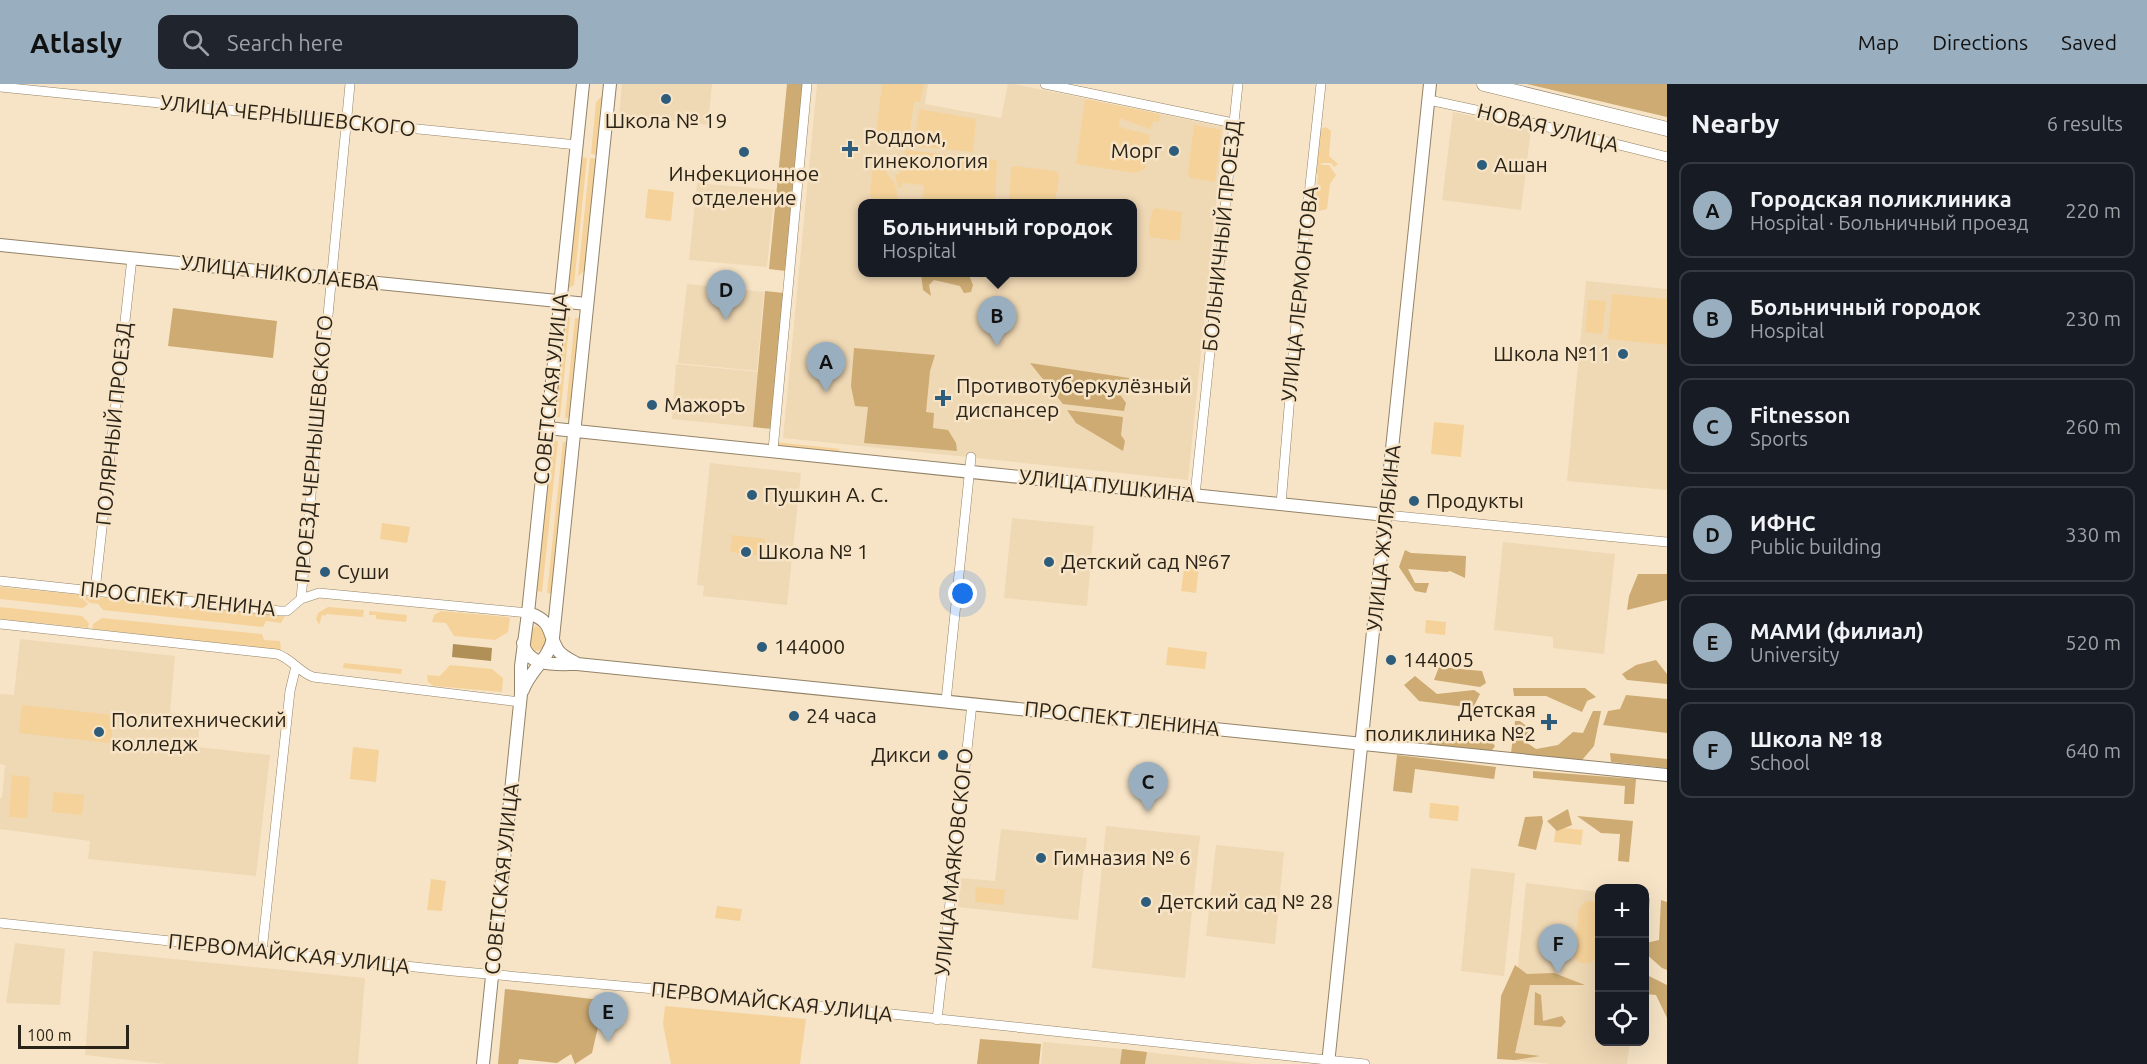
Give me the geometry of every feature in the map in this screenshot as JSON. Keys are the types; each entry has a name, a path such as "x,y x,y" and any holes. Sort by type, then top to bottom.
{"highway":[{"path":"1484,84 1667,129"}],"main road":[{"name":"СОВЕТСКАЯ УЛИЦА","path":"483,1064 521,698 523,643 583,84"},
{"name":"СОВЕТСКАЯ УЛИЦА","path":"553,638 610,84"},
{"name":"УЛИЦА ЖУЛЯБИНА","path":"1329,1062 1430,84"},
{"name":"УЛИЦА НИКОЛАЕВА","path":"0,245 587,304"},
{"name":"УЛИЦА ПУШКИНА","path":"547,428 1386,515"},
{"name":"ПРОСПЕКТ ЛЕНИНА","path":"528,613 546,624"},
{"path":"526,627 538,622 546,624 558,651 577,663"},
{"path":"523,643 524,650 530,658 541,662 550,651 553,638"},
{"name":"СОВЕТСКАЯ УЛИЦА","path":"521,698 528,678 541,662"},
{"name":"ПРОСПЕКТ ЛЕНИНА","path":"541,662 577,663 1667,775"}],"street":[{"name":"ПРОЕЗД ЧЕРНЫШЕВСКОГО","path":"301,599 350,84"},
{"path":"773,450 807,84"},
{"path":"1045,84 1233,123"},
{"name":"БОЛЬНИЧНЫЙ ПРОЕЗД","path":"1195,495 1238,84"},
{"name":"УЛИЦА ЛЕРМОНТОВА","path":"1281,504 1299,287 1321,84"},
{"name":"УЛИЦА ЧЕРНЫШЕВСКОГО","path":"0,87 577,145"},
{"name":"НОВАЯ УЛИЦА","path":"1429,100 1508,117 1667,157"},
{"name":"ПОЛЯРНЫЙ ПРОЕЗД","path":"95,591 132,258"},
{"path":"946,701 970,458"},
{"name":"УЛИЦА ПУШКИНА","path":"1386,515 1667,542"},
{"name":"ПРОСПЕКТ ЛЕНИНА","path":"0,581 280,611 292,608 301,599 319,593 528,613"},
{"name":"ПРОСПЕКТ ЛЕНИНА","path":"0,624 277,654 286,657 305,674 313,677 521,698"},
{"path":"262,951 290,691 296,666"},
{"name":"УЛИЦА МАЯКОВСКОГО","path":"938,1020 972,704"},
{"name":"ПЕРВОМАЙСКАЯ УЛИЦА","path":"0,923 1365,1064"}],"shaded area":[{"name":"Школа № 19","path":"622,84 712,84 708,125 619,115"},
{"path":"787,84 804,84 786,271 769,269"},
{"path":"817,84 928,84 925,104 1001,118 1008,84 1013,84 1224,127 1188,480 783,438"},
{"path":"882,84 924,84 920,102 914,102 909,137 876,133"},
{"path":"1527,84 1667,84 1667,117"},
{"path":"604,94 598,155 591,154 596,102"},
{"path":"1085,99 1160,114 1159,122 1154,121 1150,129 1119,118 1119,127 1150,135 1146,168 1135,173 1076,164"},
{"path":"919,109 976,119 973,152 914,146"},
{"path":"1453,112 1531,129 1521,210 1442,200"},
{"path":"1194,125 1221,130 1215,182 1190,178 1188,172"},
{"path":"1326,127 1331,131 1329,156 1338,164 1334,167 1331,163 1320,165 1329,165 1336,175 1330,184 1327,209 1319,211 1315,207 1318,174 1314,173 1321,129"},
{"path":"905,150 997,160 995,199 922,199 924,185 902,183 902,188 898,187 895,175 899,174"},
{"path":"579,157 587,158 574,285 566,288"},
{"path":"590,158 597,159 587,269 578,276"},
{"path":"873,161 884,162 887,175 896,187 897,199 875,199 870,196"},
{"path":"1013,166 1056,171 1059,176 1056,199 1009,199"},
{"path":"697,183 775,190 767,267 689,260"},
{"path":"648,189 674,192 671,221 645,218"},
{"path":"1155,208 1182,212 1178,241 1150,237 1149,227 1152,211"},
{"path":"921,277 970,277 973,285 971,292 964,293 960,286 934,280 929,285 931,296 923,290"},
{"name":"Школа №11","path":"1586,281 1667,289 1667,490 1567,481"},
{"path":"687,284 764,292 757,371 678,363"},
{"path":"765,291 784,293 772,429 753,427"},
{"path":"1612,294 1667,299 1667,345 1608,339"},
{"path":"1588,300 1606,301 1602,334 1585,332"},
{"path":"173,308 277,321 273,358 168,346"},
{"path":"563,316 570,317 560,417 553,417"},
{"path":"575,318 582,318 572,419 565,418"},
{"path":"854,348 935,355 930,371 926,412 934,413 933,428 948,430 956,443 957,451 864,443 868,407 855,406 851,386"},
{"path":"1030,363 1129,378 1129,381 1124,382 1111,380 1109,384 1126,403 1124,411 1063,404"},
{"path":"676,364 758,372 753,427 672,419"},
{"path":"1067,410 1123,417 1121,435 1125,441 1123,451 1076,423"},
{"path":"1434,422 1464,425 1461,457 1431,454"},
{"path":"551,440 558,441 542,592 535,591"},
{"path":"563,442 570,442 554,594 547,593"},
{"path":"775,442 840,449 838,452 777,446"},
{"name":"Школа № 1","path":"710,463 801,473 787,605 703,596 704,586 697,585"},
{"name":"Детский сад №67","path":"1012,518 1094,526 1087,606 1004,598"},
{"path":"382,523 410,527 407,543 380,539"},
{"path":"732,535 765,539 763,556 730,552"},
{"path":"1503,542 1615,554 1604,654 1553,648 1553,637 1494,630"},
{"path":"1405,550 1411,553 1466,556 1465,578 1450,571 1408,569 1415,583 1429,583 1426,593 1415,591 1399,567"},
{"path":"1186,554 1200,556 1196,593 1181,591"},
{"path":"1638,574 1667,574 1667,600 1627,610 1629,596"},
{"path":"0,587 83,595 83,599 88,604 83,608 0,599"},
{"path":"86,596 285,616 281,623 266,621 263,627 103,610 98,604 90,603 85,599"},
{"path":"0,607 82,616 89,623 88,628 0,619"},
{"path":"328,607 364,610 363,617 326,614 322,615 319,625 316,619 318,613"},
{"path":"369,611 407,615 406,622 376,619 376,615 369,615"},
{"path":"441,611 507,617 510,618 508,632 495,640 454,636 446,623 432,622 434,615"},
{"path":"102,618 262,634 264,640 280,641 281,650 92,629 93,624"},
{"path":"1426,620 1446,622 1445,635 1425,633"},
{"path":"536,626 543,628 546,636 545,644 537,651 532,650 529,642 530,631"},
{"name":"Политехнический колледж","path":"20,639 175,656 170,713 200,716 198,747 270,755 256,876 88,859 90,841 0,829 0,798 2,798 5,765 0,764 0,694 14,695"},
{"path":"453,644 492,648 491,661 452,657"},
{"path":"1168,647 1207,652 1205,669 1166,665"},
{"path":"1656,660 1667,674 1667,684 1627,680 1622,674 1636,665"},
{"path":"344,663 402,669 401,674 343,668"},
{"path":"450,665 492,669 503,678 502,692 434,686 428,682 427,675 440,676"},
{"path":"1439,667 1482,671 1486,683 1480,687 1434,680"},
{"path":"1415,676 1437,694 1474,690 1480,694 1473,708 1419,701 1404,685"},
{"path":"1513,688 1585,688 1596,697 1587,701 1582,712 1546,696 1514,696"},
{"path":"1626,695 1667,699 1667,733 1603,725 1608,711 1620,709"},
{"path":"22,705 114,715 111,743 19,733"},
{"path":"1593,711 1601,711 1594,746 1582,760 1511,753 1515,721 1520,721 1530,729 1523,740 1536,749 1558,745 1573,732 1583,733"},
{"path":"1431,731 1492,742 1495,746 1490,753 1426,745"},
{"path":"353,747 379,750 376,782 350,779"},
{"path":"1610,753 1667,759 1667,768 1611,762"},
{"path":"1397,755 1496,767 1494,779 1415,769 1412,793 1393,791"},
{"path":"1533,771 1636,779 1634,804 1624,804 1625,786 1533,778"},
{"path":"12,775 30,777 27,818 9,817"},
{"path":"54,792 84,795 82,815 52,812"},
{"path":"1430,803 1459,806 1458,821 1429,818"},
{"path":"1568,809 1572,825 1557,831 1547,821"},
{"path":"1542,816 1543,822 1536,850 1518,846 1525,817"},
{"path":"1577,816 1633,821 1629,862 1618,861 1620,834 1601,833"},
{"name":"Детский сад № 28","path":"1106,826 1200,836 1185,978 1092,968"},
{"path":"1556,827 1583,830 1581,845 1554,842"},
{"name":"Гимназия № 6","path":"1001,829 1087,838 1078,920 958,907 961,878 995,881"},
{"path":"1216,845 1284,852 1275,944 1206,936"},
{"path":"1471,868 1515,873 1504,976 1461,971"},
{"path":"431,879 446,881 442,911 427,910"},
{"path":"1526,883 1595,892 1595,1046 1629,1046 1627,1064 1551,1064 1509,1060"},
{"path":"976,887 1005,890 1003,905 975,902"},
{"path":"1661,900 1667,902 1667,970 1649,957 1649,942 1659,940"},
{"path":"1587,901 1595,902 1595,957 1586,964 1577,961 1574,954 1581,906"},
{"path":"717,906 742,909 740,921 715,918"},
{"path":"15,943 65,949 60,1005 6,1003"},
{"path":"93,951 365,978 358,1064 165,1064 85,1055"},
{"path":"1515,965 1527,974 1554,973 1585,985 1530,985 1515,1053 1540,1056 1515,1060 1497,1059 1501,996"},
{"path":"1649,976 1667,985 1667,1018 1656,995 1649,994"},
{"path":"505,989 601,1000 608,1006 600,1005 592,1053 575,1064 571,1054 557,1063 519,1059 518,1064 498,1064"},
{"path":"1535,992 1541,995 1543,1021 1562,1016 1566,1022 1561,1027 1534,1025"},
{"path":"665,1006 806,1019 800,1064 671,1064 663,1024"},
{"path":"980,1039 1041,1044 1039,1064 977,1064"},
{"path":"1043,1042 1122,1049 1120,1064 1041,1064"},
{"path":"1122,1049 1147,1052 1145,1064 1120,1064"},
{"path":"1147,1052 1236,1062 1252,1064 1145,1064"}],"place":[{"name":"Школа № 19","path":"666,99"},
{"name":"Роддом, гинекология","path":"850,149"},
{"name":"Морг","path":"1174,151"},
{"name":"Инфекционное отделение","path":"744,152"},
{"name":"Ашан","path":"1482,165"},
{"name":"ИФНС","path":"726,320"},
{"name":"Больничный городок","path":"997,346"},
{"name":"Школа №11","path":"1623,354"},
{"name":"Городская поликлиника","path":"826,392"},
{"name":"Противотуберкулёзный диспансер","path":"943,398"},
{"name":"Мажоръ","path":"652,405"},
{"name":"Пушкин А. С.","path":"752,495"},
{"name":"Продукты","path":"1414,501"},
{"name":"Школа № 1","path":"746,552"},
{"name":"Детский сад №67","path":"1049,562"},
{"name":"Суши","path":"325,572"},
{"name":"144000","path":"762,647"},
{"name":"144005","path":"1391,660"},
{"name":"24 часа","path":"794,716"},
{"name":"Детская поликлиника №2","path":"1549,722"},
{"name":"Политехнический колледж","path":"99,732"},
{"name":"Дикси","path":"943,755"},
{"name":"Fitnesson","path":"1148,812"},
{"name":"Гимназия № 6","path":"1041,858"},
{"name":"Детский сад № 28","path":"1146,902"},
{"name":"Школа № 18","path":"1558,974"},
{"name":"МАМИ (филиал)","path":"608,1042"}]}
